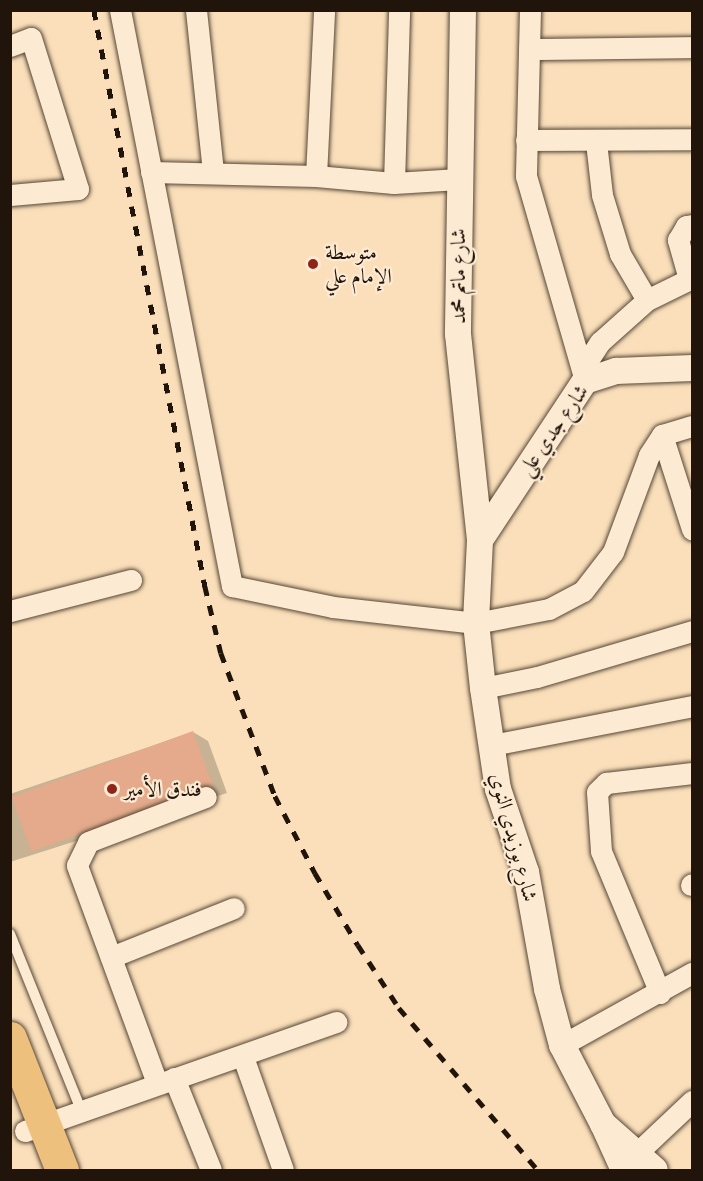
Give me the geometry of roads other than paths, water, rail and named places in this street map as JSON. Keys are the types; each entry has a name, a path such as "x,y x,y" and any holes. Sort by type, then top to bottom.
{"main road":[{"path":"10,1038 34,1127 40,1170"},
{"path":"10,1092 62,1170"}],"street":[{"path":"120,10 232,586 333,607 476,623 549,609 583,591 613,552 649,455 662,435 693,426"},
{"path":"196,10 213,173"},
{"path":"316,176 324,10"},
{"path":"394,183 399,10"},
{"name":"شارع ماتم محمد","path":"463,10 458,334 480,540"},
{"path":"530,10 526,176 584,374"},
{"path":"10,46 32,38 78,189 10,195"},
{"path":"529,49 693,47"},
{"path":"526,140 596,142 693,139"},
{"path":"596,142 602,195 620,254 647,300"},
{"path":"152,172 316,176 394,183 459,179"},
{"path":"584,374 600,342 647,300 691,279 678,240 686,226 693,225"},
{"name":"شارع جدي علي","path":"480,540 584,374 693,368"},
{"path":"662,435 693,529"},
{"name":"شارع بوزيدي النوي","path":"480,540 476,623 498,789 526,872 547,989 562,1045 603,1124 639,1165"},
{"path":"10,611 131,580"},
{"path":"483,688 537,677 693,631"},
{"path":"492,745 693,706"},
{"path":"660,993 601,851 597,792 606,783 693,773"},
{"path":"206,796 88,842 80,854 77,865 111,957 166,1080 211,1170"},
{"path":"111,957 234,908"},
{"path":"562,1045 693,973"},
{"path":"34,1127 166,1080 243,1057 337,1022"},
{"path":"243,1057 283,1170"},
{"path":"639,1165 693,1101"}],"lane":[{"path":"10,934 81,1110"}],"railway":[{"path":"94,10 205,586 221,653 275,796 315,873 399,1008 538,1170"}],"place":[{"name":"متوسطة الإمام علي","path":"313,264"},
{"name":"فندق الأمير","path":"112,789"}]}
